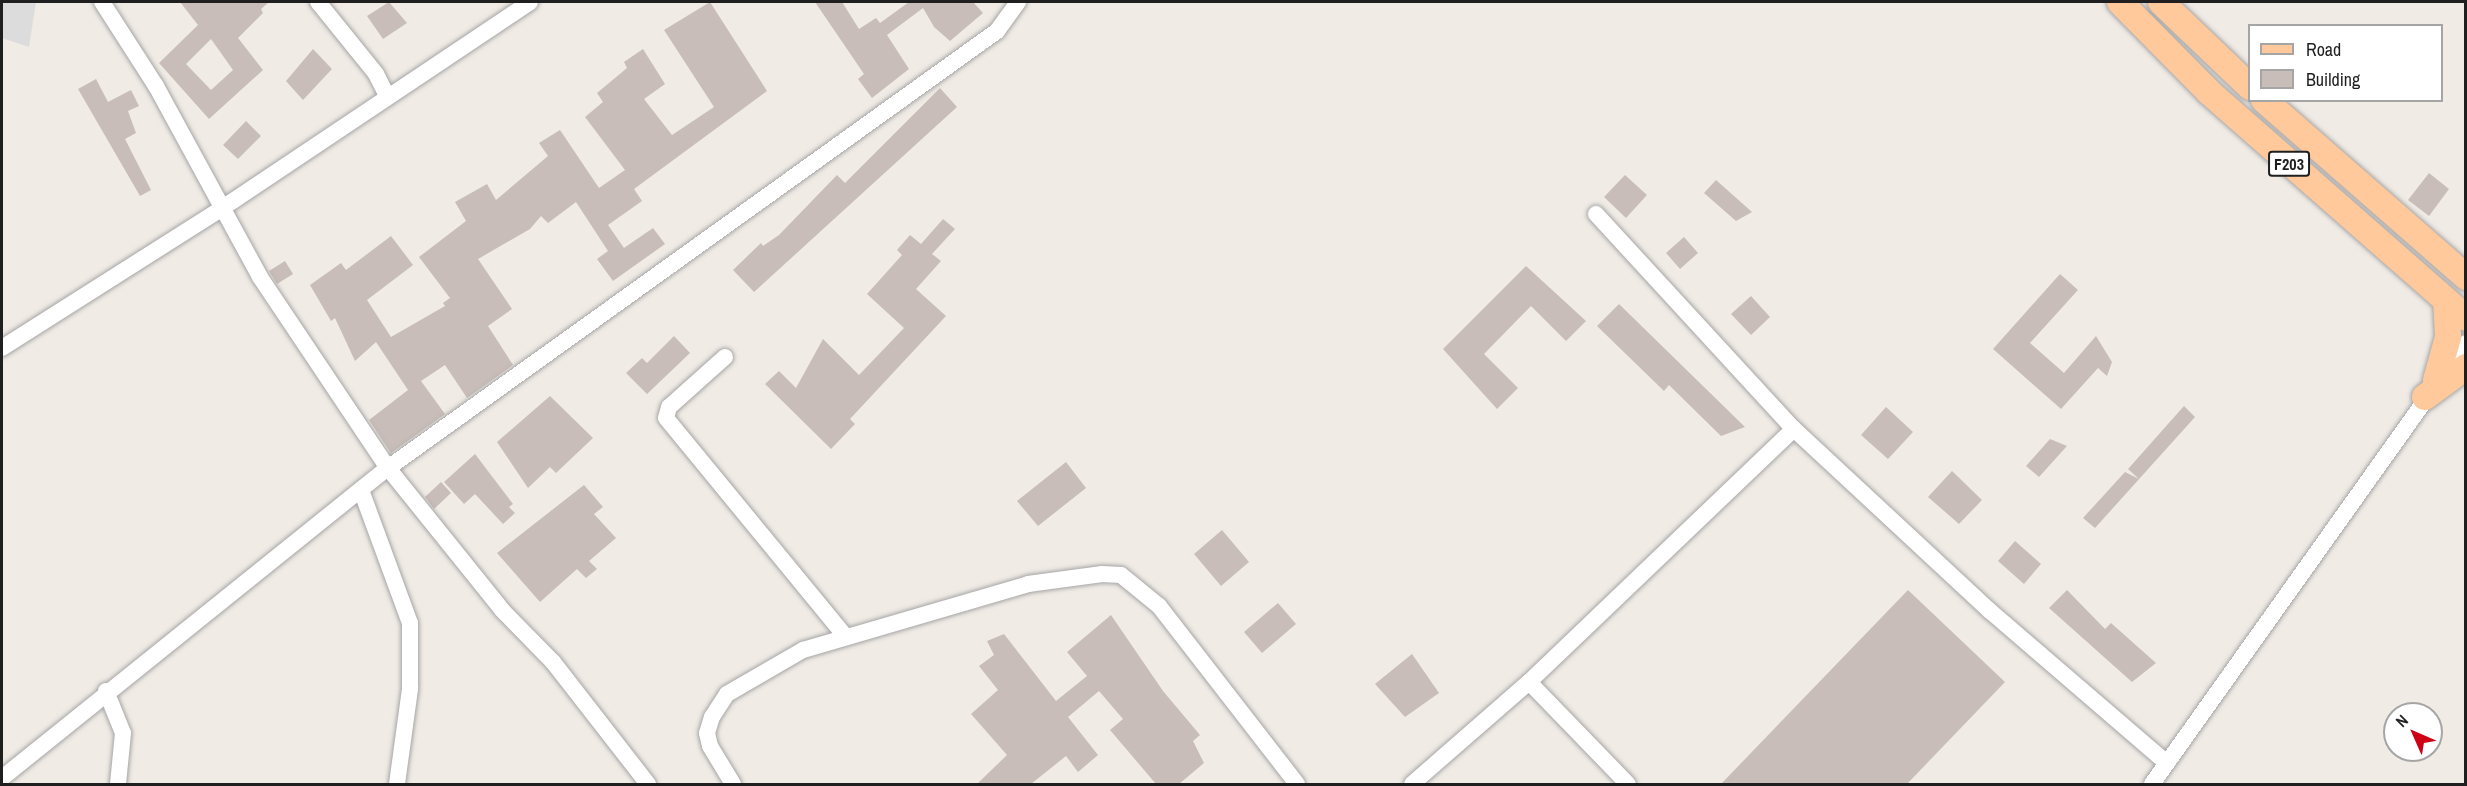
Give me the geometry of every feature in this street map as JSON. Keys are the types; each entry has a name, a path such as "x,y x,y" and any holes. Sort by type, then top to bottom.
{"main road":[{"name":"F203","path":"2120,2 2209,92 2466,318"},
{"path":"2160,2 2248,85"},
{"name":"F203","path":"2266,102 2466,277"},
{"path":"2431,389 2448,338 2446,301"},
{"path":"2431,389 2466,368"}],"street":[{"path":"102,2 224,207 268,290 388,468 502,610 553,662 648,784"},
{"path":"318,2 376,74 387,96"},
{"path":"2,348 224,207 530,2"},
{"path":"2,778 106,691 388,468 997,32 1018,2"},
{"path":"1596,214 1794,429 1990,611 2167,763"},
{"path":"2152,784 2431,389 2466,343"},
{"path":"725,357 669,406 666,418 846,638"},
{"path":"1412,784 1529,682 1794,429"},
{"path":"361,490 410,623 410,689 397,784"},
{"path":"733,784 717,762 708,733 712,717 728,694 803,650 1029,584 1121,575 1159,606 1297,784"},
{"path":"1529,682 1628,784"},
{"path":"106,691 123,733 118,784"}],"shaded area":[{"path":"2,2 36,2 29,47 2,38"}],"building":[{"path":"180,2 269,2 261,9 263,13 238,38 263,70 209,119 159,63 198,25","holes":["211,39 233,70 211,90 186,64"]},
{"path":"389,2 407,23 383,39 367,16"},
{"path":"710,2 767,91 634,189 642,201 608,225 624,248 653,228 665,244 613,281 597,259 608,251 576,202 548,223 541,216 530,229 478,259 512,309 488,326 513,365 467,398 445,365 421,381 445,414 391,453 369,420 408,390 376,342 355,361 335,318 331,321 310,285 341,263 346,270 391,236 413,265 367,300 391,337 445,306 443,303 450,298 419,257 466,221 455,202 487,184 496,200 548,156 539,143 560,130 599,188 625,170 585,117 603,102 597,93 627,68 624,62 643,49 665,84 644,99 672,135 714,107 664,30"},
{"path":"815,2 842,2 859,29 876,18 880,23 909,2 973,2 983,13 950,41 934,27 923,8 887,35 909,69 872,98 858,79 864,74"},
{"path":"313,49 332,69 303,100 286,81"},
{"path":"96,79 108,102 131,90 139,106 128,111 136,133 125,139 151,190 140,196 78,89"},
{"path":"940,88 957,107 754,292 733,270 761,243 763,246 779,235 837,175 845,183"},
{"path":"246,121 261,136 238,159 223,145"},
{"path":"2429,173 2449,189 2429,216 2408,200"},
{"path":"1625,175 1647,195 1626,218 1604,197"},
{"path":"1716,180 1752,212 1736,221 1704,193"},
{"path":"943,219 955,229 932,254 941,261 916,289 946,316 850,419 855,424 831,449 765,384 779,371 796,388 823,339 859,375 904,328 867,294 902,255 897,250 910,235 921,244"},
{"path":"1684,237 1698,253 1680,269 1666,253"},
{"path":"285,261 293,274 277,284 269,271"},
{"path":"1526,266 1586,321 1566,341 1531,306 1484,354 1518,388 1497,409 1443,349"},
{"path":"2060,274 2078,290 2030,343 2064,373 2096,336 2112,362 2107,376 2098,368 2061,409 1993,349"},
{"path":"1751,296 1770,317 1751,335 1731,314"},
{"path":"1619,304 1745,427 1721,436 1669,385 1664,391 1597,326"},
{"path":"674,336 690,353 647,394 626,373 642,358 647,363"},
{"path":"550,396 593,438 556,473 550,467 528,488 497,442"},
{"path":"2184,406 2195,417 2095,528 2083,518 2125,472 2139,479 2128,469"},
{"path":"1886,407 1913,432 1888,459 1861,435"},
{"path":"2050,439 2067,446 2039,477 2026,466"},
{"path":"475,454 513,504 509,507 515,513 503,524 475,494 464,504 444,482"},
{"path":"1066,462 1086,488 1038,526 1017,501"},
{"path":"1952,471 1982,500 1959,524 1928,497"},
{"path":"441,482 451,493 434,509 425,497"},
{"path":"584,485 603,507 594,514 616,538 589,561 597,569 586,578 577,569 540,602 497,553"},
{"path":"1222,530 1249,562 1221,586 1194,554"},
{"path":"2015,541 2041,564 2024,584 1998,561"},
{"path":"1908,590 2005,682 1907,784 1721,784"},
{"path":"2067,590 2105,629 2111,623 2156,663 2132,682 2049,608"},
{"path":"1278,603 1296,624 1262,653 1244,632"},
{"path":"1111,615 1163,691 1200,735 1193,741 1204,763 1179,784 1156,784 1110,730 1123,719 1099,691 1068,717 1098,755 1078,772 1066,756 1031,784 977,784 1007,755 971,714 998,690 979,666 994,655 987,641 1004,634 1056,701 1087,676 1067,652"},
{"path":"1412,654 1439,693 1405,717 1375,684"}]}
